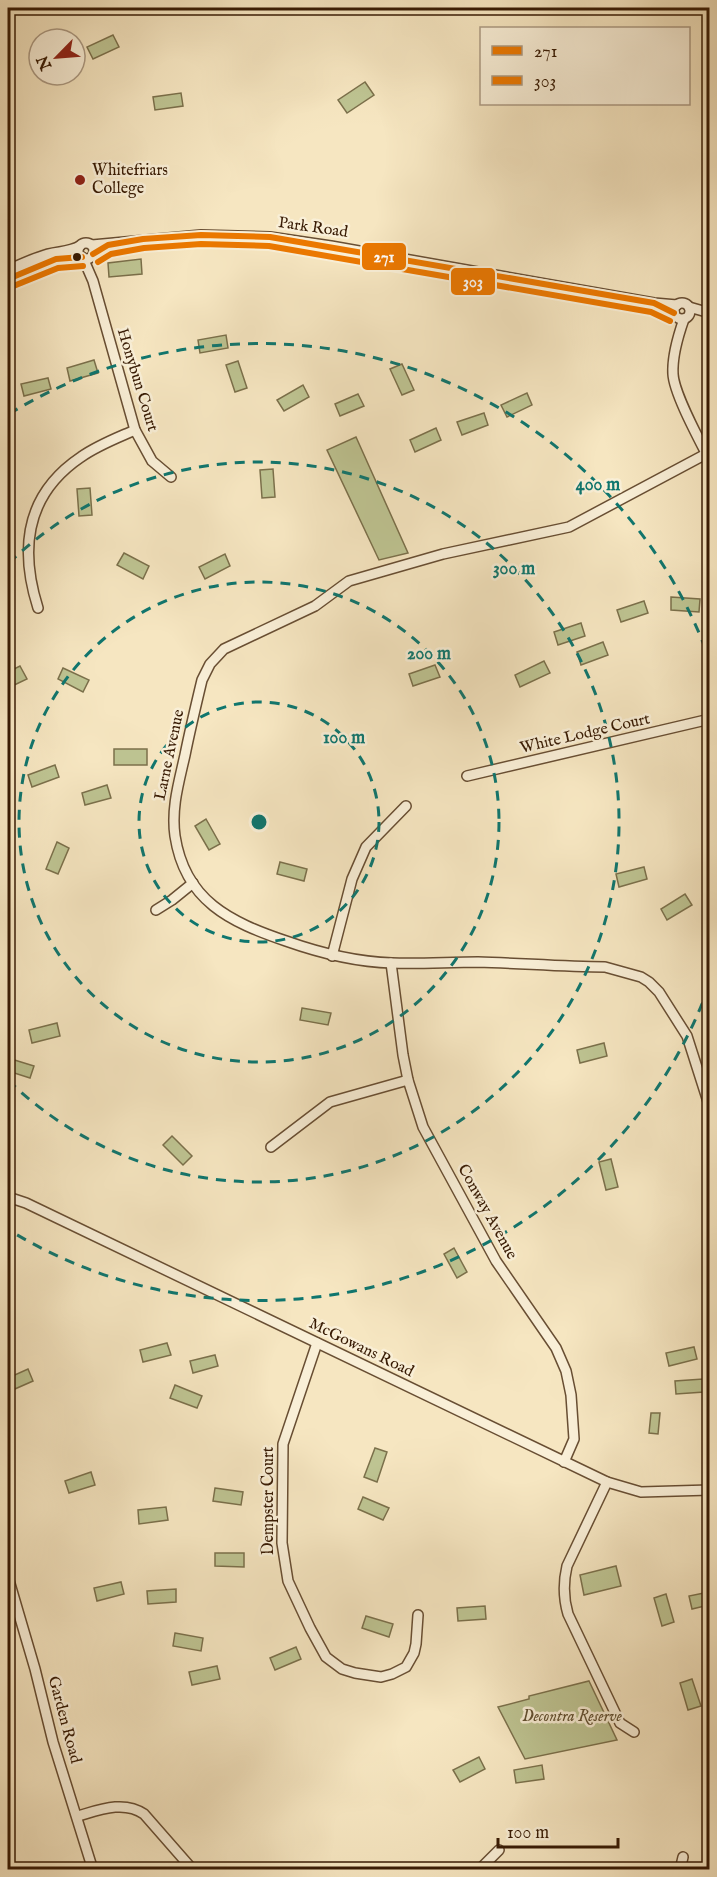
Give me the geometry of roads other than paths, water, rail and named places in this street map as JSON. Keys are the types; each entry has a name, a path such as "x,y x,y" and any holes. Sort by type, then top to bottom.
{"street":[{"name":"Park Road","path":"8,279 56,259 88,254 108,245 143,239 201,235 270,237 654,303 682,313 673,368 674,382 708,458"},
{"path":"8,270 40,256 72,251 87,243 88,254"},
{"name":"Honybun Court","path":"88,254 93,280 135,430 152,461 171,477"},
{"path":"38,608 27,558 31,528 40,501 57,478 82,456 135,430"},
{"name":"Larne Avenue","path":"708,458 568,527 443,554 354,579 315,606 224,649 210,664 202,680 175,800 174,823 177,846 184,866 193,883 209,902 246,927 332,956 390,963 459,962 605,967 641,977 659,992 683,1029 710,1108"},
{"name":"White Lodge Court","path":"467,776 710,719"},
{"path":"332,956 352,879 366,847 406,806"},
{"path":"156,910 193,883"},
{"name":"Conway Avenue","path":"390,963 408,1080 423,1127 496,1261 562,1360 570,1389 574,1432 573,1444 564,1462"},
{"path":"271,1147 330,1102 408,1080"},
{"name":"McGowans Road","path":"8,1197 26,1203 607,1482 641,1492 710,1490"},
{"name":"Dempster Court","path":"317,1343 283,1444 282,1543 288,1581 326,1657 342,1669 355,1673 381,1677 406,1667 414,1653 418,1615"},
{"path":"607,1482 567,1566 564,1584 565,1602 573,1625 620,1722 634,1732"},
{"name":"Garden Road","path":"8,1577 35,1669 53,1742 93,1869"},
{"path":"78,1816 123,1806 136,1809 144,1814 193,1869"},
{"path":"479,1869 499,1850"},
{"path":"680,1869 683,1857"}],"place":[{"name":"Whitefriars College","path":"80,180"}],"park label":[{"name":"Decontra Reserve","path":"572,1717"}]}
